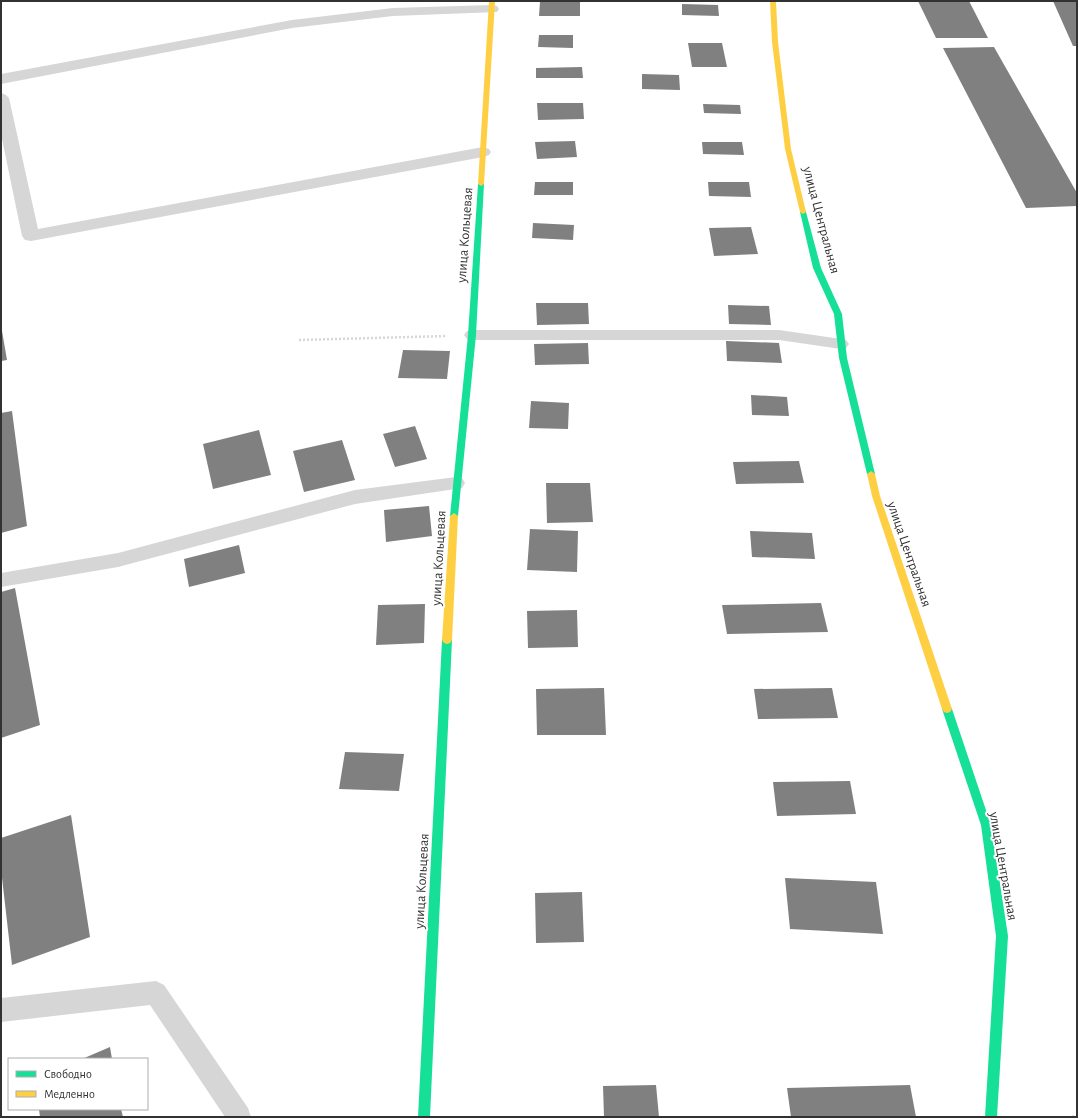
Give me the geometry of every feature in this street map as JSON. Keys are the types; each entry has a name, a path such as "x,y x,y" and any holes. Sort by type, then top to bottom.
{"street":[{"name":"улица Центральная","path":"773,1 775,42 788,149 818,268 838,314 843,358 876,496 986,826 1002,936 991,1117"},
{"path":"1,79 292,24 393,12 492,5"},
{"name":"улица Кольцевая","path":"424,1117 441,733 456,483 472,335 492,5"},
{"path":"1,98 31,236 483,152"}],"lane":[{"path":"472,335 779,335 841,344"},
{"path":"1,580 118,560 355,497 456,483"},
{"path":"1,1010 156,993 239,1117"}],"path":[{"path":"299,340 472,335"},
{"path":"1072,1117 1077,1116"}],"building":[{"path":"918,1 969,1 988,38 936,38"},
{"path":"1053,1 1077,1 1077,46 1073,46"},
{"path":"540,2 580,2 580,16 539,16"},
{"path":"682,4 718,5 719,16 682,15"},
{"path":"539,35 573,35 573,48 538,47"},
{"path":"688,43 722,43 727,67 692,67"},
{"path":"994,47 1077,193 1077,206 1026,208 943,48"},
{"path":"582,67 583,78 536,78 536,68"},
{"path":"642,74 679,75 680,90 642,89"},
{"path":"537,103 583,103 584,119 538,120"},
{"path":"703,104 740,105 741,114 704,113"},
{"path":"575,141 577,157 537,159 535,142"},
{"path":"702,142 742,142 744,155 703,154"},
{"path":"535,182 573,182 573,195 534,195"},
{"path":"708,182 749,182 751,197 709,196"},
{"path":"533,223 574,225 573,240 532,238"},
{"path":"751,227 758,254 714,256 709,228"},
{"path":"536,303 588,303 589,324 537,325"},
{"path":"728,305 769,306 771,325 729,324"},
{"path":"1,325 7,360 1,361"},
{"path":"726,341 779,343 782,363 727,361"},
{"path":"588,343 589,364 535,365 534,344"},
{"path":"403,350 450,351 447,379 398,378"},
{"path":"751,395 787,397 789,416 752,415"},
{"path":"531,401 569,403 568,429 529,428"},
{"path":"12,411 27,526 1,533 1,413"},
{"path":"415,426 427,459 395,467 383,434"},
{"path":"259,430 271,475 213,489 203,444"},
{"path":"342,440 355,480 304,492 293,451"},
{"path":"799,461 804,483 736,484 733,462"},
{"path":"546,483 590,483 593,522 547,523"},
{"path":"429,506 432,536 386,542 384,510"},
{"path":"530,529 578,531 577,572 527,570"},
{"path":"750,531 812,533 815,559 752,557"},
{"path":"239,545 245,573 189,587 184,559"},
{"path":"15,588 40,725 1,738 1,592"},
{"path":"821,603 828,632 727,634 722,605"},
{"path":"425,604 424,643 376,645 378,605"},
{"path":"577,610 578,647 528,648 527,611"},
{"path":"604,688 606,735 537,735 536,689"},
{"path":"832,688 838,718 758,719 754,689"},
{"path":"345,752 404,754 399,791 339,789"},
{"path":"850,781 856,814 777,816 773,782"},
{"path":"71,815 90,937 12,965 1,869 1,838"},
{"path":"785,878 876,882 883,934 790,929"},
{"path":"582,892 584,942 536,943 535,893"},
{"path":"110,1047 112,1058 84,1058"},
{"path":"656,1085 659,1117 604,1117 603,1086"},
{"path":"910,1085 916,1117 791,1117 787,1088"},
{"path":"39,1110 121,1110 123,1117 40,1117"}],"traffic: fast":[{"path":"454,516 472,335 481,184"},
{"path":"803,212 817,268 838,314 843,358 871,474"},
{"path":"424,1117 447,640"},
{"path":"947,709 986,825 1002,936 991,1117"}],"traffic: slow":[{"path":"481,184 492,1"},
{"path":"773,1 775,42 788,149 803,212"},
{"path":"871,474 876,496 947,709"},
{"path":"447,640 454,516"}]}
